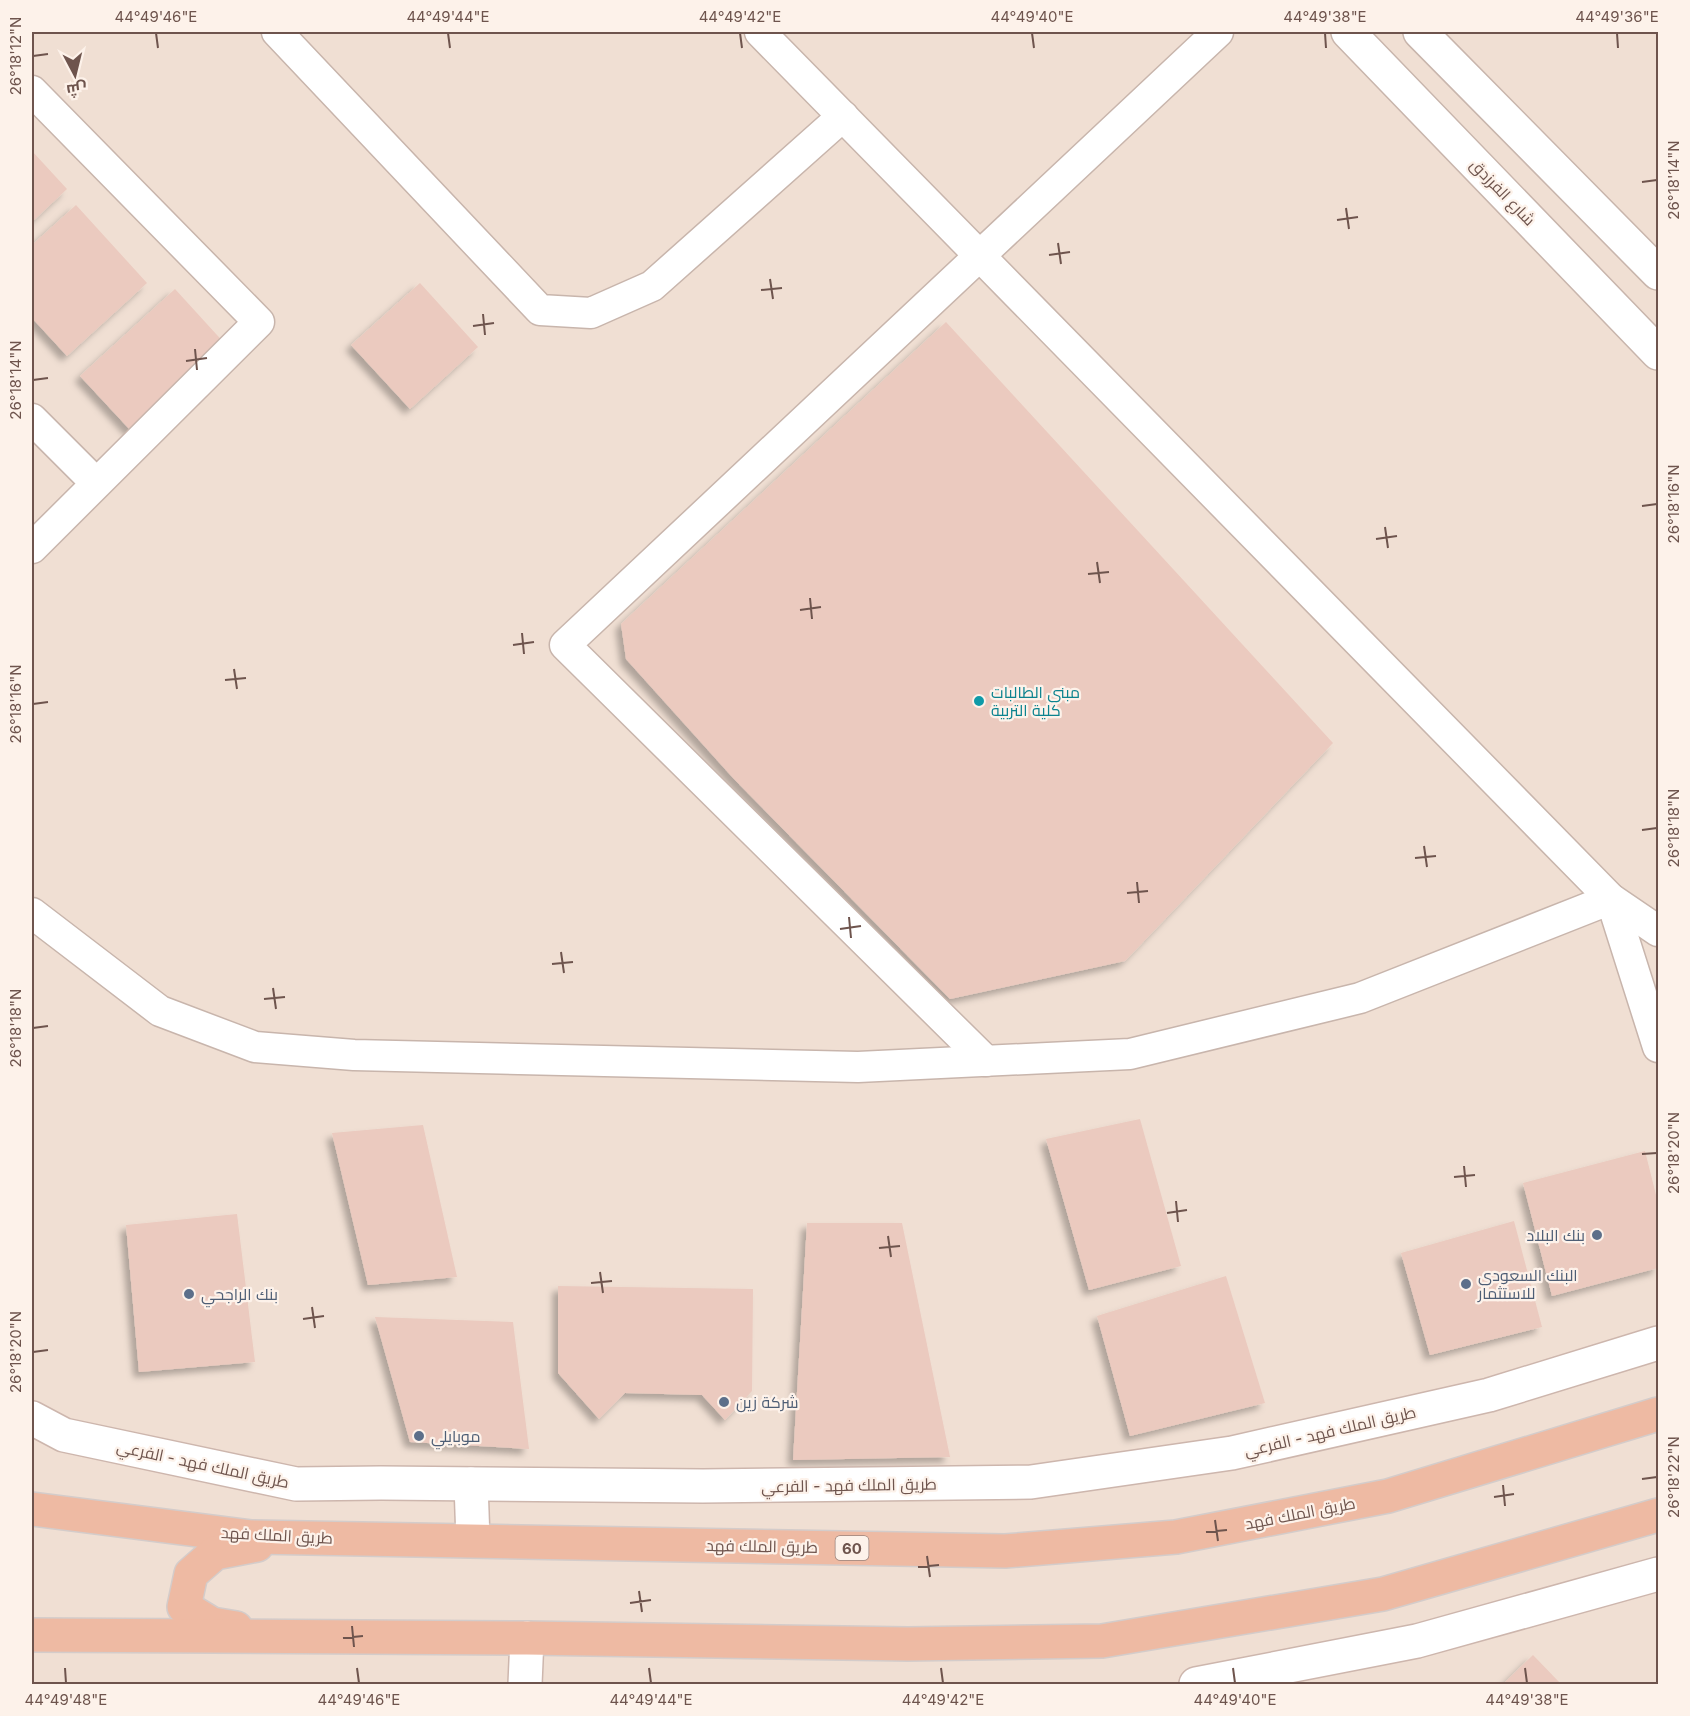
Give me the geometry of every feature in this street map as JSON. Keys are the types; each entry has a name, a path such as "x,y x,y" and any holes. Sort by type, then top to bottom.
{"highway":[{"name":"طريق الملك فهد","path":"32,1509 252,1537 1005,1551 1176,1538 1388,1496 1659,1414"},
{"path":"32,1635 527,1638 908,1644 1102,1641 1383,1594 1659,1515"},
{"path":"285,1638 212,1624 184,1607 191,1574 215,1553 297,1537"}],"main road":[{"name":"شارع الفرزدق","path":"1348,32 1659,353"},
{"path":"1420,32 1659,273"},
{"name":"طريق الملك فهد - الفرعي","path":"32,1418 64,1435 296,1484 703,1486 1031,1482 1232,1453 1489,1395 1659,1343"},
{"path":"471,1484 473,1540"},
{"path":"1196,1684 1278,1677 1659,1574"},
{"path":"525,1684 527,1638"}],"street":[{"path":"278,32 540,310 591,314 652,286 843,116"},
{"path":"760,32 1611,899 1655,923"},
{"path":"986,1061 565,645 1218,32"},
{"path":"32,91 259,322 32,548"},
{"path":"32,419 96,483"},
{"path":"1611,899 1659,1047"},
{"path":"32,913 160,1011 255,1047 354,1055 858,1067 1130,1054 1360,998 1611,899"}],"shaded area":[{"path":"32,32 1658,32 1658,1684 32,1684"}],"building":[{"path":"32,151 67,189 32,222"},
{"path":"76,205 147,283 67,356 32,318 32,245"},
{"path":"420,283 478,347 410,409 351,345"},
{"path":"175,289 227,346 132,432 80,376"},
{"name":"مبنى الطالبات كلية التربية","path":"946,322 1333,743 1125,961 950,999 734,779 626,659 621,624"},
{"path":"1140,1119 1181,1266 1089,1290 1046,1139"},
{"path":"423,1125 457,1277 368,1285 332,1133"},
{"name":"بنك البلاد","path":"1645,1151 1658,1203 1658,1268 1552,1296 1523,1183"},
{"name":"بنك الراجحي","path":"237,1214 255,1362 139,1372 126,1225"},
{"path":"1514,1221 1542,1327 1430,1355 1401,1253"},
{"path":"807,1223 902,1223 950,1457 793,1460"},
{"path":"1226,1276 1265,1403 1130,1436 1097,1316"},
{"path":"558,1286 753,1289 752,1391 725,1420 702,1395 625,1393 599,1419 558,1373"},
{"path":"375,1317 513,1322 529,1449 410,1442"},
{"path":"1533,1655 1561,1684 1503,1684"}],"place":[{"name":"مبنى الطالبات كلية التربية","path":"979,701"},
{"name":"بنك البلاد","path":"1597,1235"},
{"name":"البنك السعودي للاستثمار","path":"1466,1284"},
{"name":"بنك الراجحي","path":"189,1294"},
{"name":"شركة زين","path":"724,1402"},
{"name":"موبايلي","path":"419,1436"}]}
